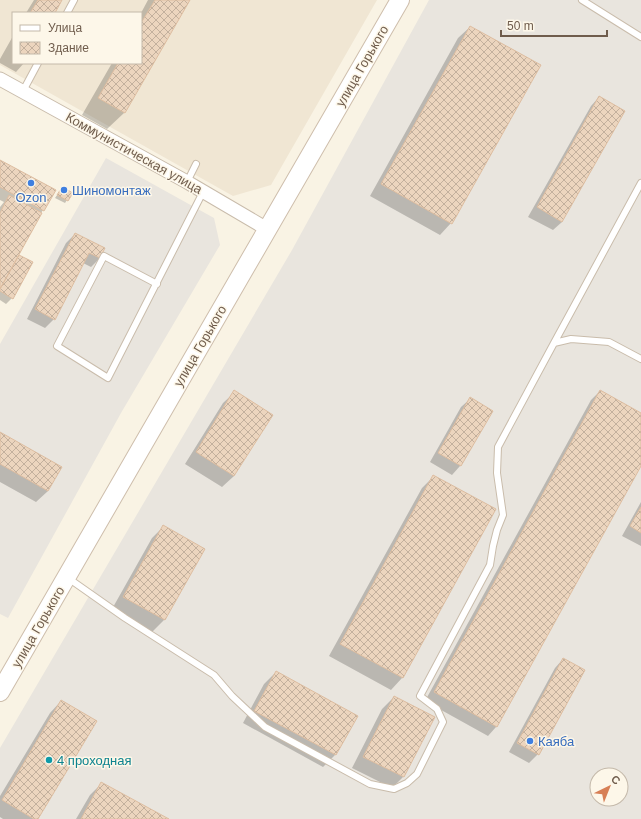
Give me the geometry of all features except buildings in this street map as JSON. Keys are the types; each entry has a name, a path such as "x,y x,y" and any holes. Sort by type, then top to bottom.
{"main road":[{"name":"улица Горького","path":"0,692 400,0"}],"street":[{"name":"Коммунистическая улица","path":"0,79 187,182 267,229"}],"lane":[{"path":"67,12 74,0"},
{"path":"582,0 641,37"},
{"path":"23,91 37,64"},
{"path":"187,182 196,164"},
{"path":"66,577 125,618 214,675 232,696 265,728 370,784 394,789 407,783 417,774 443,722 437,709 420,696 490,565 497,530 503,515 497,473 498,447 641,182"},
{"path":"157,284 104,256 56,346 108,378 157,284 204,192"},
{"path":"554,343 571,338 609,342 641,359"}],"shaded area":[{"path":"0,0 377,0 271,185 233,196 0,65"},
{"path":"429,0 641,0 641,819 0,819 0,748 292,250"},
{"path":"106,158 214,218 220,245 121,413 8,618 0,614 0,344"}],"place":[{"name":"Ozon","path":"31,183"},
{"name":"Шиномонтаж","path":"64,190"},
{"name":"Каяба","path":"530,741"},
{"name":"4 проходная","path":"49,760"}]}
